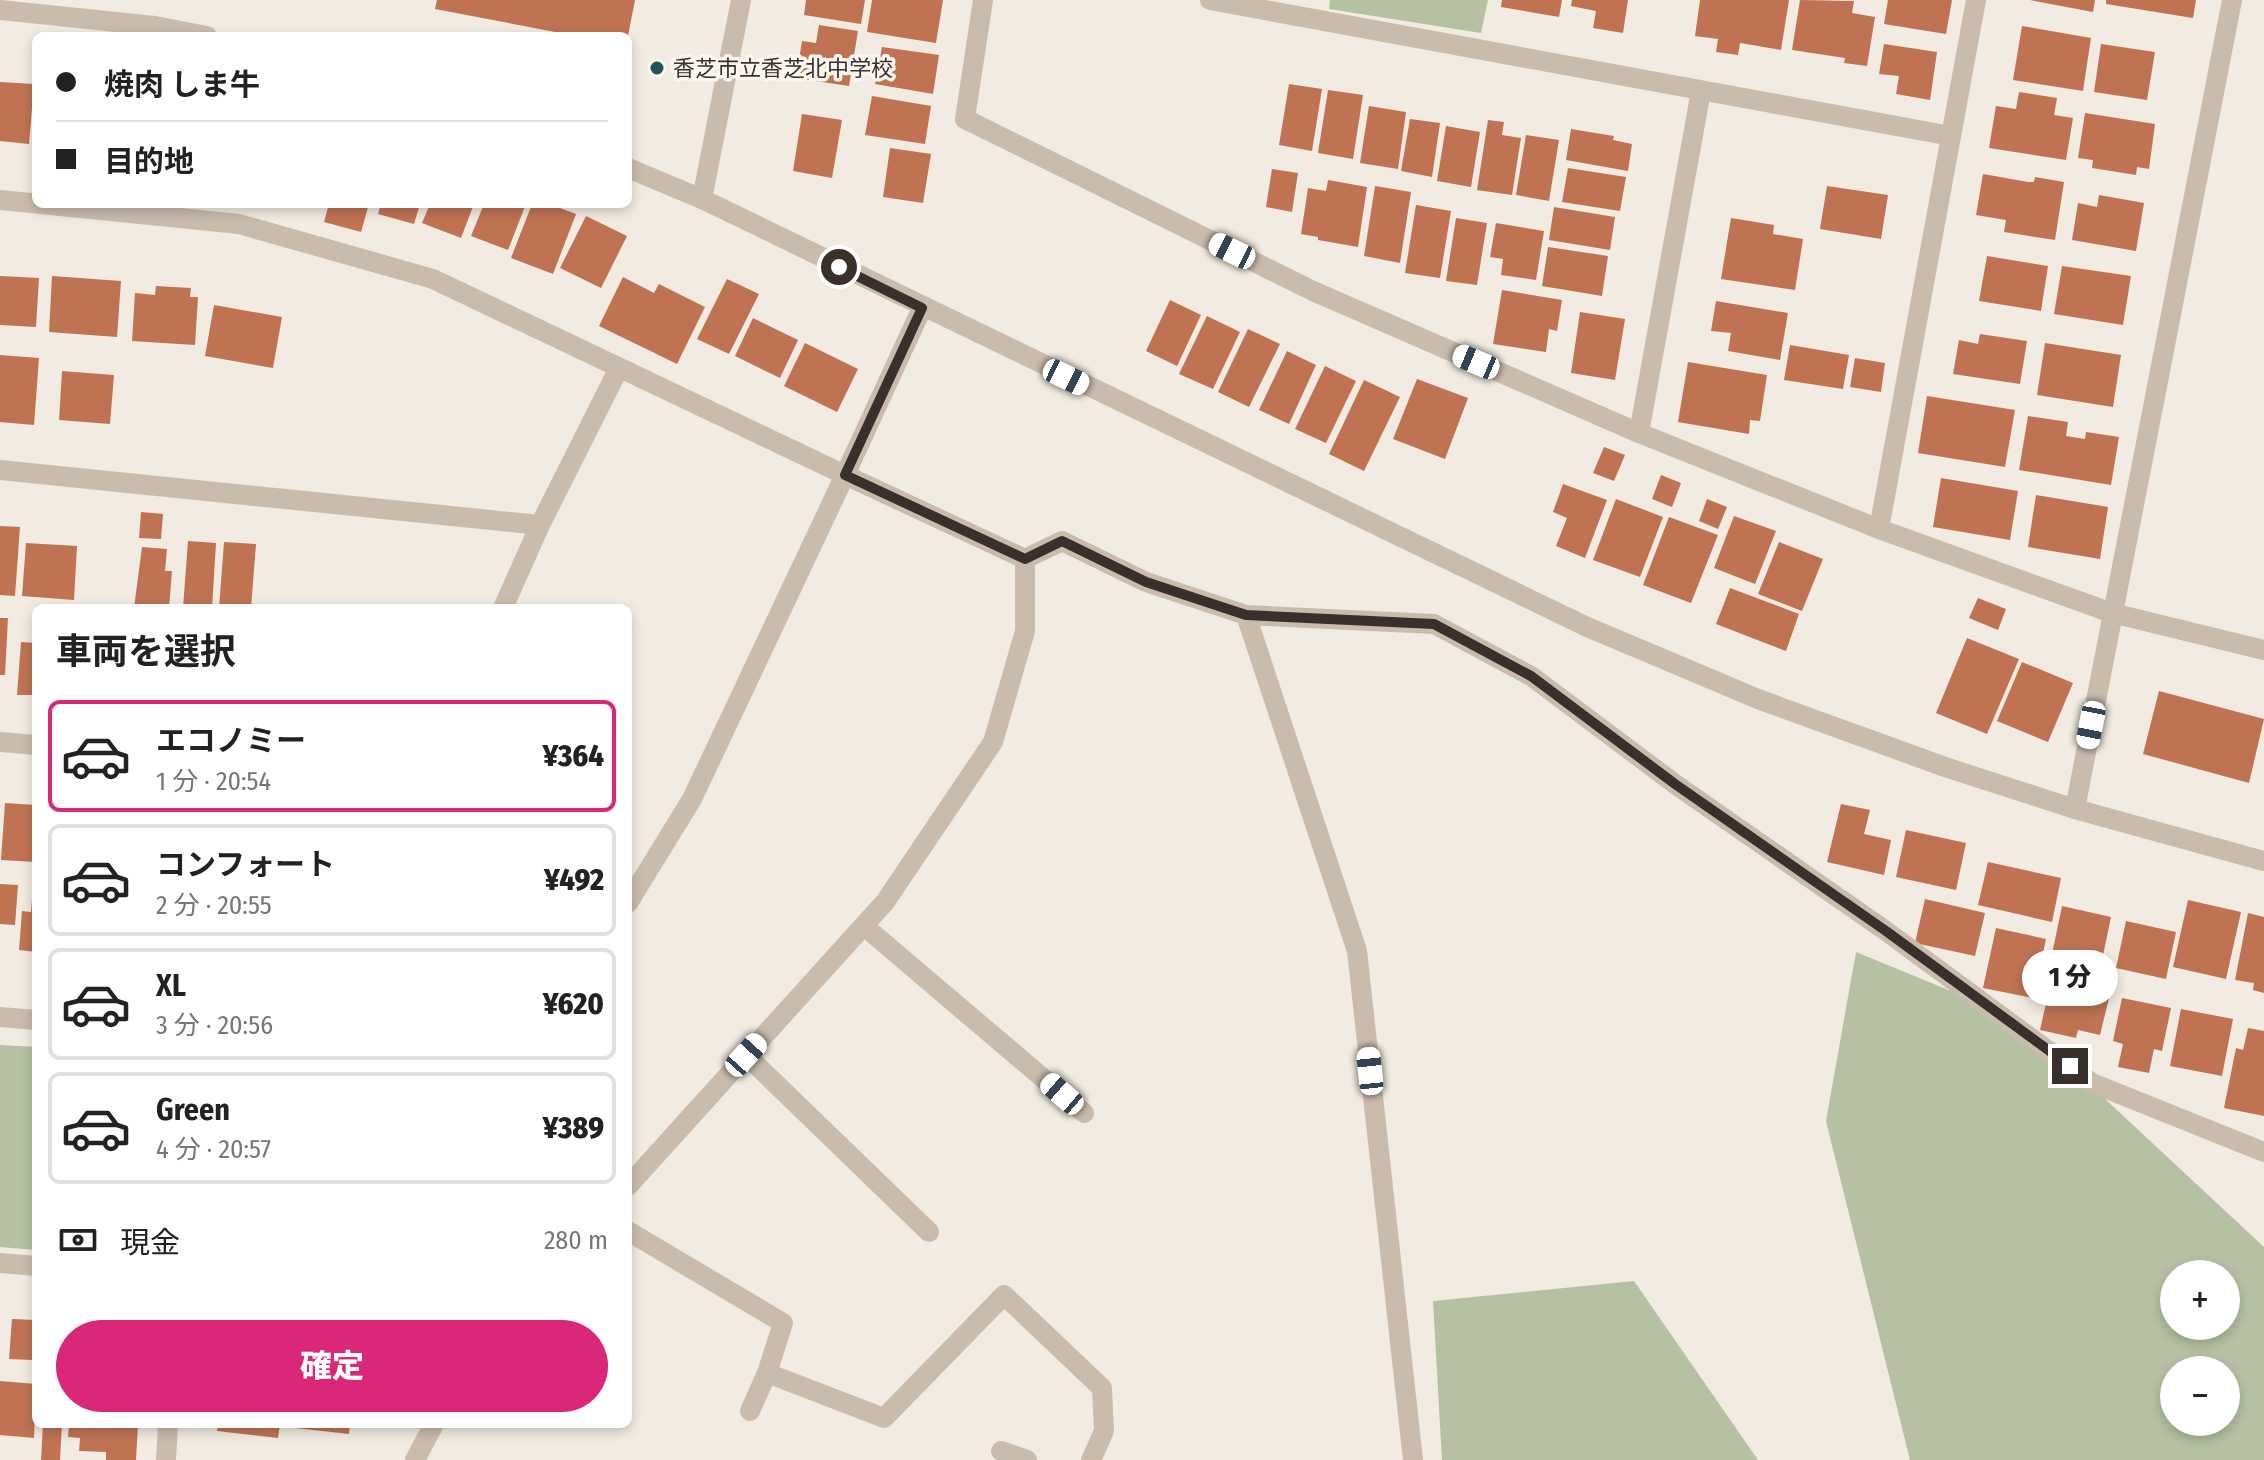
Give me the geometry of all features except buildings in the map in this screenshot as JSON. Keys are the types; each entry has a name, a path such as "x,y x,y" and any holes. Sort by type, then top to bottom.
{"street":[{"path":"702,199 741,0"},
{"path":"983,0 965,119 1313,291 1639,433 1879,529 2112,613 2264,650"},
{"path":"1210,0 1951,136"},
{"path":"1879,529 1976,0"},
{"path":"2075,809 2232,0"},
{"path":"0,10 186,32"},
{"path":"1639,433 1701,91"},
{"path":"632,170 702,199 1585,626 1758,699 1945,767 2075,809 2264,861"},
{"path":"0,200 32,203"},
{"path":"80,208 239,224 433,279 1025,559"},
{"path":"632,896 692,799 922,308"},
{"path":"505,604 540,525 619,368"},
{"path":"0,470 540,525"},
{"path":"1025,559 1062,541 1146,582 1246,615 1434,624 1531,676 1675,784 1886,931 2092,1083 2264,1152"},
{"path":"632,1182 885,902 993,742 1025,631 1025,559"},
{"path":"1246,615 1357,951 1413,1460"},
{"path":"0,742 32,745"},
{"path":"864,926 1084,1113"},
{"path":"0,1017 32,1020"},
{"path":"746,1055 929,1232"},
{"path":"632,1233 783,1323 767,1373 750,1411"},
{"path":"0,1263 32,1266"},
{"path":"767,1373 884,1418 1004,1295 1102,1388 1104,1431 1091,1460"},
{"path":"166,1460 168,1428"},
{"path":"415,1460 432,1428"},
{"path":"1001,1451 1027,1460"}],"green space":[{"path":"1330,0 1488,0 1481,33 1329,9"},
{"path":"1856,952 2019,1019 2264,1247 2264,1460 1910,1460 1826,1121"},
{"path":"0,1045 32,1047 32,1250 0,1247"},
{"path":"1634,1281 1758,1460 1442,1460 1433,1301"}],"place":[{"name":"香芝市立香芝北中学校","path":"657,68"}],"route":[{"path":"839,267 922,308 845,475 1025,559 1062,541 1146,582 1246,615 1434,624 1531,676 1675,784 1886,931 2070,1066"}]}
